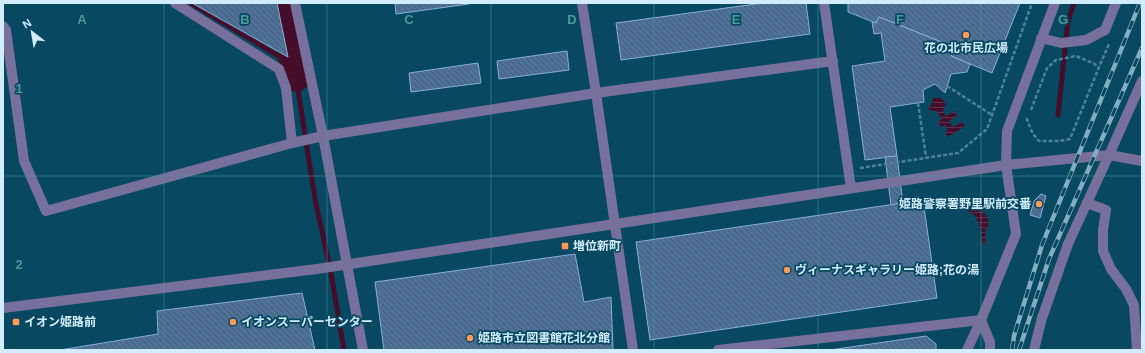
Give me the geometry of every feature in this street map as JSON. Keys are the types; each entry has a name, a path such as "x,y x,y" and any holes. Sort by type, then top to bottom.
{"street":[{"path":"175,3 279,69 286,88 292,142"},
{"path":"295,3 323,136 363,350"},
{"path":"582,3 633,350"},
{"path":"824,3 851,188"},
{"path":"967,350 981,320 1016,234 1006,165 1007,131 1055,3"},
{"path":"1041,38 1060,43 1086,40 1105,30 1116,3"},
{"path":"3,26 6,30 24,161 46,211 292,142 323,136 596,92 833,61"},
{"path":"1034,350 1042,318 1068,244 1110,155 1142,81"},
{"path":"3,308 317,269 1006,165 1110,155 1142,161"},
{"path":"1087,204 1106,210 1103,230 1103,251 1111,269 1126,289 1134,305 1137,350"},
{"path":"718,350 981,320"},
{"path":"981,320 990,342 990,350"}],"path":[{"path":"848,170 958,153 987,129 1032,3"},
{"path":"1076,56 1093,63 1098,67 1070,139 1060,141 1038,141 1027,120 1048,68 1056,60 1076,56"},
{"path":"947,86 992,115"},
{"path":"918,103 926,157"}],"shaded area":[{"path":"933,98 941,98 946,103 943,111 946,116 954,111 957,116 949,121 953,127 962,122 965,126 948,137 945,132 948,130 945,125 941,127 938,122 942,119 936,111 928,109"},
{"path":"963,203 973,207 978,204 988,219 988,227 985,229 986,244 983,244 980,226 976,217 968,210 961,207"}],"building":[{"path":"192,3 277,3 288,57"},
{"path":"395,3 468,3 469,4 396,14"},
{"path":"763,3 806,3 810,34 621,60 616,23"},
{"name":"花の北市民広場","path":"848,3 1020,3 992,73 951,56 954,47 879,17 876,23 848,12"},
{"path":"879,17 954,47 951,56 970,64 967,72 951,74 945,93 935,84 923,90 924,102 890,107 897,156 865,160 852,66 885,61 881,33 874,34 872,22 876,23"},
{"path":"567,51 569,70 499,79 497,61"},
{"path":"478,63 481,83 411,92 409,73"},
{"path":"897,156 903,203 891,205 885,157"},
{"path":"1041,194 1046,196 1040,218 1030,215 1034,201"},
{"name":"ヴィーナスギャラリー姫路;花の湯","path":"923,200 937,298 650,340 636,242"},
{"path":"575,254 584,302 611,297 613,350 384,350 375,282"},
{"name":"イオンスーパーセンター","path":"302,293 315,350 60,350 158,334 157,311"},
{"path":"926,336 936,344 936,350 830,350"}],"waterway":[{"path":"191,3 285,60 296,77 315,199 331,273 344,350"},
{"path":"284,3 296,77"},
{"path":"1058,115 1068,21 1074,3"}],"railway":[{"path":"1012,350 1014,336 1042,245 1140,3"},
{"path":"1019,350 1049,259 1142,48"}],"place":[{"name":"花の北市民広場","path":"966,35"},
{"name":"姫路警察署野里駅前交番","path":"1039,204"},
{"name":"増位新町","path":"565,246"},
{"name":"ヴィーナスギャラリー姫路;花の湯","path":"787,270"},
{"name":"イオン姫路前","path":"16,322"},
{"name":"イオンスーパーセンター","path":"233,322"},
{"name":"姫路市立図書館花北分館","path":"470,338"}]}
